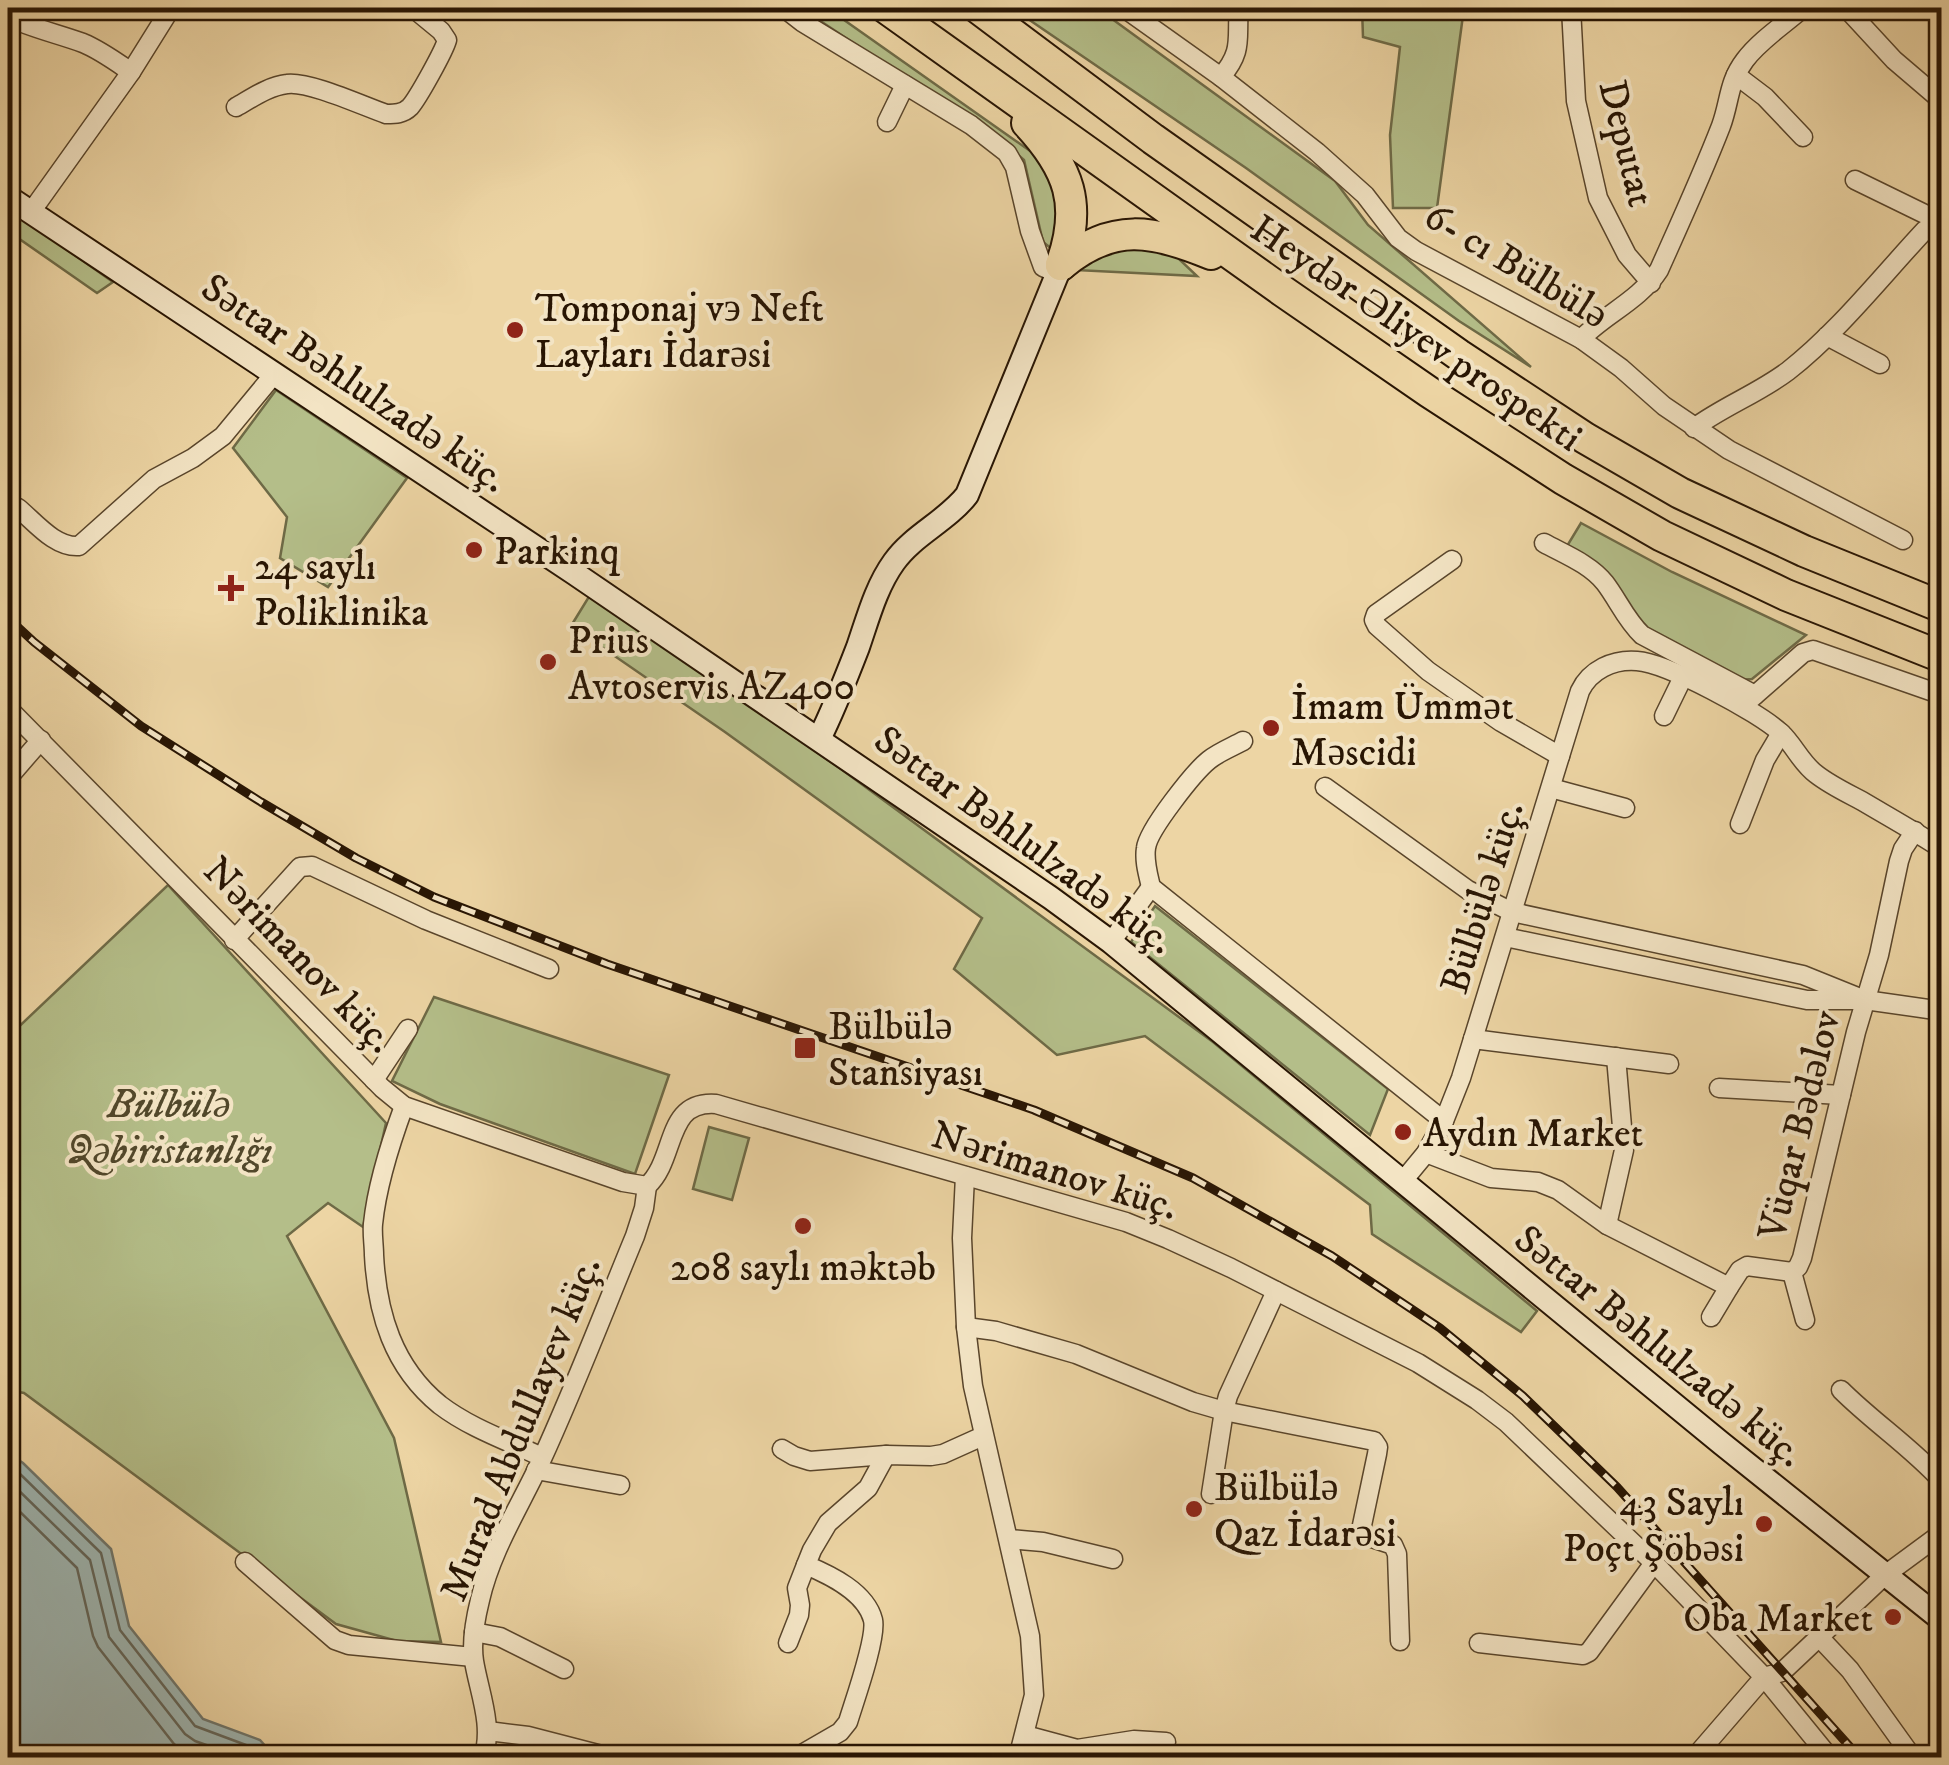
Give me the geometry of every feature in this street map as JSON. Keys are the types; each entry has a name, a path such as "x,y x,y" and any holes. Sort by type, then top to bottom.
{"highway":[{"name":"Heydər Əliyev prospekti","path":"886,8 1284,292 1546,468 1662,536 1786,595 1942,657"},
{"name":"Heydər Əliyev prospekti","path":"978,8 1153,139 1459,355 1585,438 1680,493 1804,552 1942,607"},
{"path":"926,37 1016,112 1061,167 1070,190 1072,212 1059,269"},
{"path":"1059,269 1088,244 1124,233 1147,234 1177,240 1209,253 1284,292"}],"main road":[{"name":"Səttar Bəhlulzadə küç.","path":"8,197 819,739 1111,942 1942,1620"},
{"path":"819,739 838,701 886,576 906,548 956,509 967,494 1059,269"}],"street":[{"path":"31,212 131,72 171,8"},
{"path":"236,107 291,82 386,114 399,114 410,106 447,40 412,8"},
{"path":"784,8 971,125 1006,153 1016,167 1036,254 1043,268 1059,269"},
{"name":"6- cı Bülbülə","path":"1124,8 1221,76 1317,152 1378,210 1406,245 1581,339 1694,428 1729,450 1903,540"},
{"path":"1221,76 1232,64 1239,46 1240,8"},
{"name":"Deputat","path":"1571,8 1576,101 1598,198 1628,255 1651,283"},
{"name":"Deputat","path":"1581,339 1651,283 1703,172 1736,75 1746,58 1803,8"},
{"path":"1846,8 1894,60 1942,101"},
{"path":"8,17 100,51 131,72"},
{"path":"1736,75 1766,97 1803,137"},
{"path":"887,122 905,86"},
{"path":"1694,428 1788,370 1939,219 1856,180"},
{"path":"1826,336 1880,364"},
{"path":"18,508 59,542 68,547 79,546 154,478 193,458 223,436 276,373"},
{"path":"1544,542 1603,580 1642,635 1748,701 1802,652 1812,650 1942,694"},
{"path":"1452,560 1376,614 1377,626 1428,671 1501,722 1560,756"},
{"name":"Bülbülə küç.","path":"1402,1182 1426,1153 1462,1078 1580,691 1597,669 1636,661 1748,701 1813,772 1942,849"},
{"path":"1664,716 1684,677"},
{"name":"Nərimanov küç.","path":"8,708 234,940 404,1106 623,1182 647,1186 661,1170 680,1116 702,1102 716,1104 1126,1222 1168,1239 1418,1363 1506,1422 1654,1563 1764,1677 1830,1758"},
{"path":"1740,824 1765,760 1781,733"},
{"path":"8,778 41,740"},
{"path":"1243,740 1199,769 1154,827 1146,849 1151,886 1444,1121"},
{"path":"1325,787 1468,890 1512,912 1803,975 1865,1000"},
{"path":"1551,788 1626,808"},
{"name":"Vüqar Bədəlov","path":"1426,1153 1491,1178 1538,1182 1558,1190 1608,1224 1729,1288 1747,1266 1792,1272 1802,1258 1821,1186 1899,861 1915,832"},
{"path":"234,940 300,867 312,866 426,920 548,969"},
{"path":"1111,942 1151,886"},
{"path":"1504,936 1807,1000 1865,1000 1942,1012"},
{"path":"374,1080 408,1028"},
{"path":"1473,1038 1669,1064"},
{"path":"1608,1224 1624,1150 1616,1057"},
{"path":"1720,1088 1841,1095"},
{"path":"404,1106 380,1182 373,1226 378,1304 409,1374 460,1419 539,1463 620,1485"},
{"path":"965,1176 962,1238 973,1386 1030,1636 1034,1696 1018,1758"},
{"name":"Murad Abdullayev küç.","path":"483,1758 488,1731 473,1656 481,1596 635,1236 647,1186"},
{"path":"1792,1272 1805,1320"},
{"path":"1711,1316 1729,1288"},
{"path":"1212,1494 1231,1388 1276,1291"},
{"path":"966,1327 996,1331 1076,1354 1192,1402 1224,1411 1374,1441 1377,1454 1361,1530 1366,1536 1393,1545 1397,1554 1400,1641"},
{"path":"1842,1390 1942,1481"},
{"path":"782,1449 810,1460 943,1454 983,1436"},
{"path":"788,1642 800,1616 797,1588 812,1550 828,1523 868,1488 886,1455"},
{"path":"1694,1758 1764,1677 1782,1672 1884,1575 1942,1532"},
{"path":"1009,1539 1068,1546 1112,1559"},
{"path":"246,1562 335,1640 349,1646 473,1656"},
{"path":"1479,1643 1584,1655 1654,1563"},
{"path":"795,1758 840,1732 848,1722 873,1620 858,1594 832,1576 806,1565"},
{"path":"474,1632 500,1637 564,1669"},
{"path":"1818,1636 1850,1670 1913,1758"},
{"path":"488,1731 528,1736 613,1758"},
{"path":"1025,1735 1078,1749 1134,1740 1166,1742"}],"green space":[{"path":"801,8 827,8 1043,160 1062,200 1052,249 1043,242 1024,160"},
{"path":"1012,8 1097,8 1335,181 1368,225 1531,367 1459,321 1246,168"},
{"path":"1362,8 1464,8 1437,208 1393,208 1390,135 1400,47 1363,37"},
{"path":"8,208 113,282 97,293 8,231"},
{"path":"1110,246 1158,247 1178,258 1197,276 1075,270"},
{"path":"276,390 407,478 328,587 280,558 287,517 233,448"},
{"path":"1581,523 1672,572 1806,635 1752,679 1738,680 1642,627 1567,546"},
{"path":"590,595 841,769 1213,1042 1537,1311 1521,1332 1372,1234 1370,1205 1145,1036 1057,1055 954,969 982,918 571,626"},
{"name":"Bülbülə Qəbiristanlığı","path":"168,885 386,1123 363,1227 328,1203 287,1236 394,1438 441,1642 397,1641 336,1624 24,1393 8,1390 8,1037"},
{"path":"1155,906 1388,1089 1370,1135 1131,942"},
{"path":"434,997 669,1075 635,1174 440,1104 392,1081"},
{"path":"709,1127 749,1138 732,1200 693,1189"}],"water":[{"path":"8,1453 111,1549 129,1626 203,1719 260,1740 275,1757 8,1757"}],"railway":[{"path":"8,618 141,726 356,858 434,897 607,964 1034,1110 1193,1178 1332,1256 1440,1328 1523,1396 1617,1487 1860,1758"}],"place":[{"name":"Tomponaj vэ Neft Layları İdarəsi","path":"515,330"},
{"name":"Parkinq","path":"474,550"},
{"name":"24 saylı Poliklinika","path":"231,588"},
{"name":"Prius Avtoservis AZ400","path":"548,662"},
{"name":"İmam Ümmət Məscidi","path":"1271,728"},
{"name":"Bülbülə Stansiyası","path":"805,1048"},
{"name":"Aydın Market","path":"1403,1132"},
{"name":"208 saylı məktəb","path":"803,1226"},
{"name":"Bülbülə Qaz İdarəsi","path":"1194,1509"},
{"name":"43 Saylı Poçt Şöbəsi","path":"1764,1524"},
{"name":"Oba Market","path":"1893,1617"}]}
